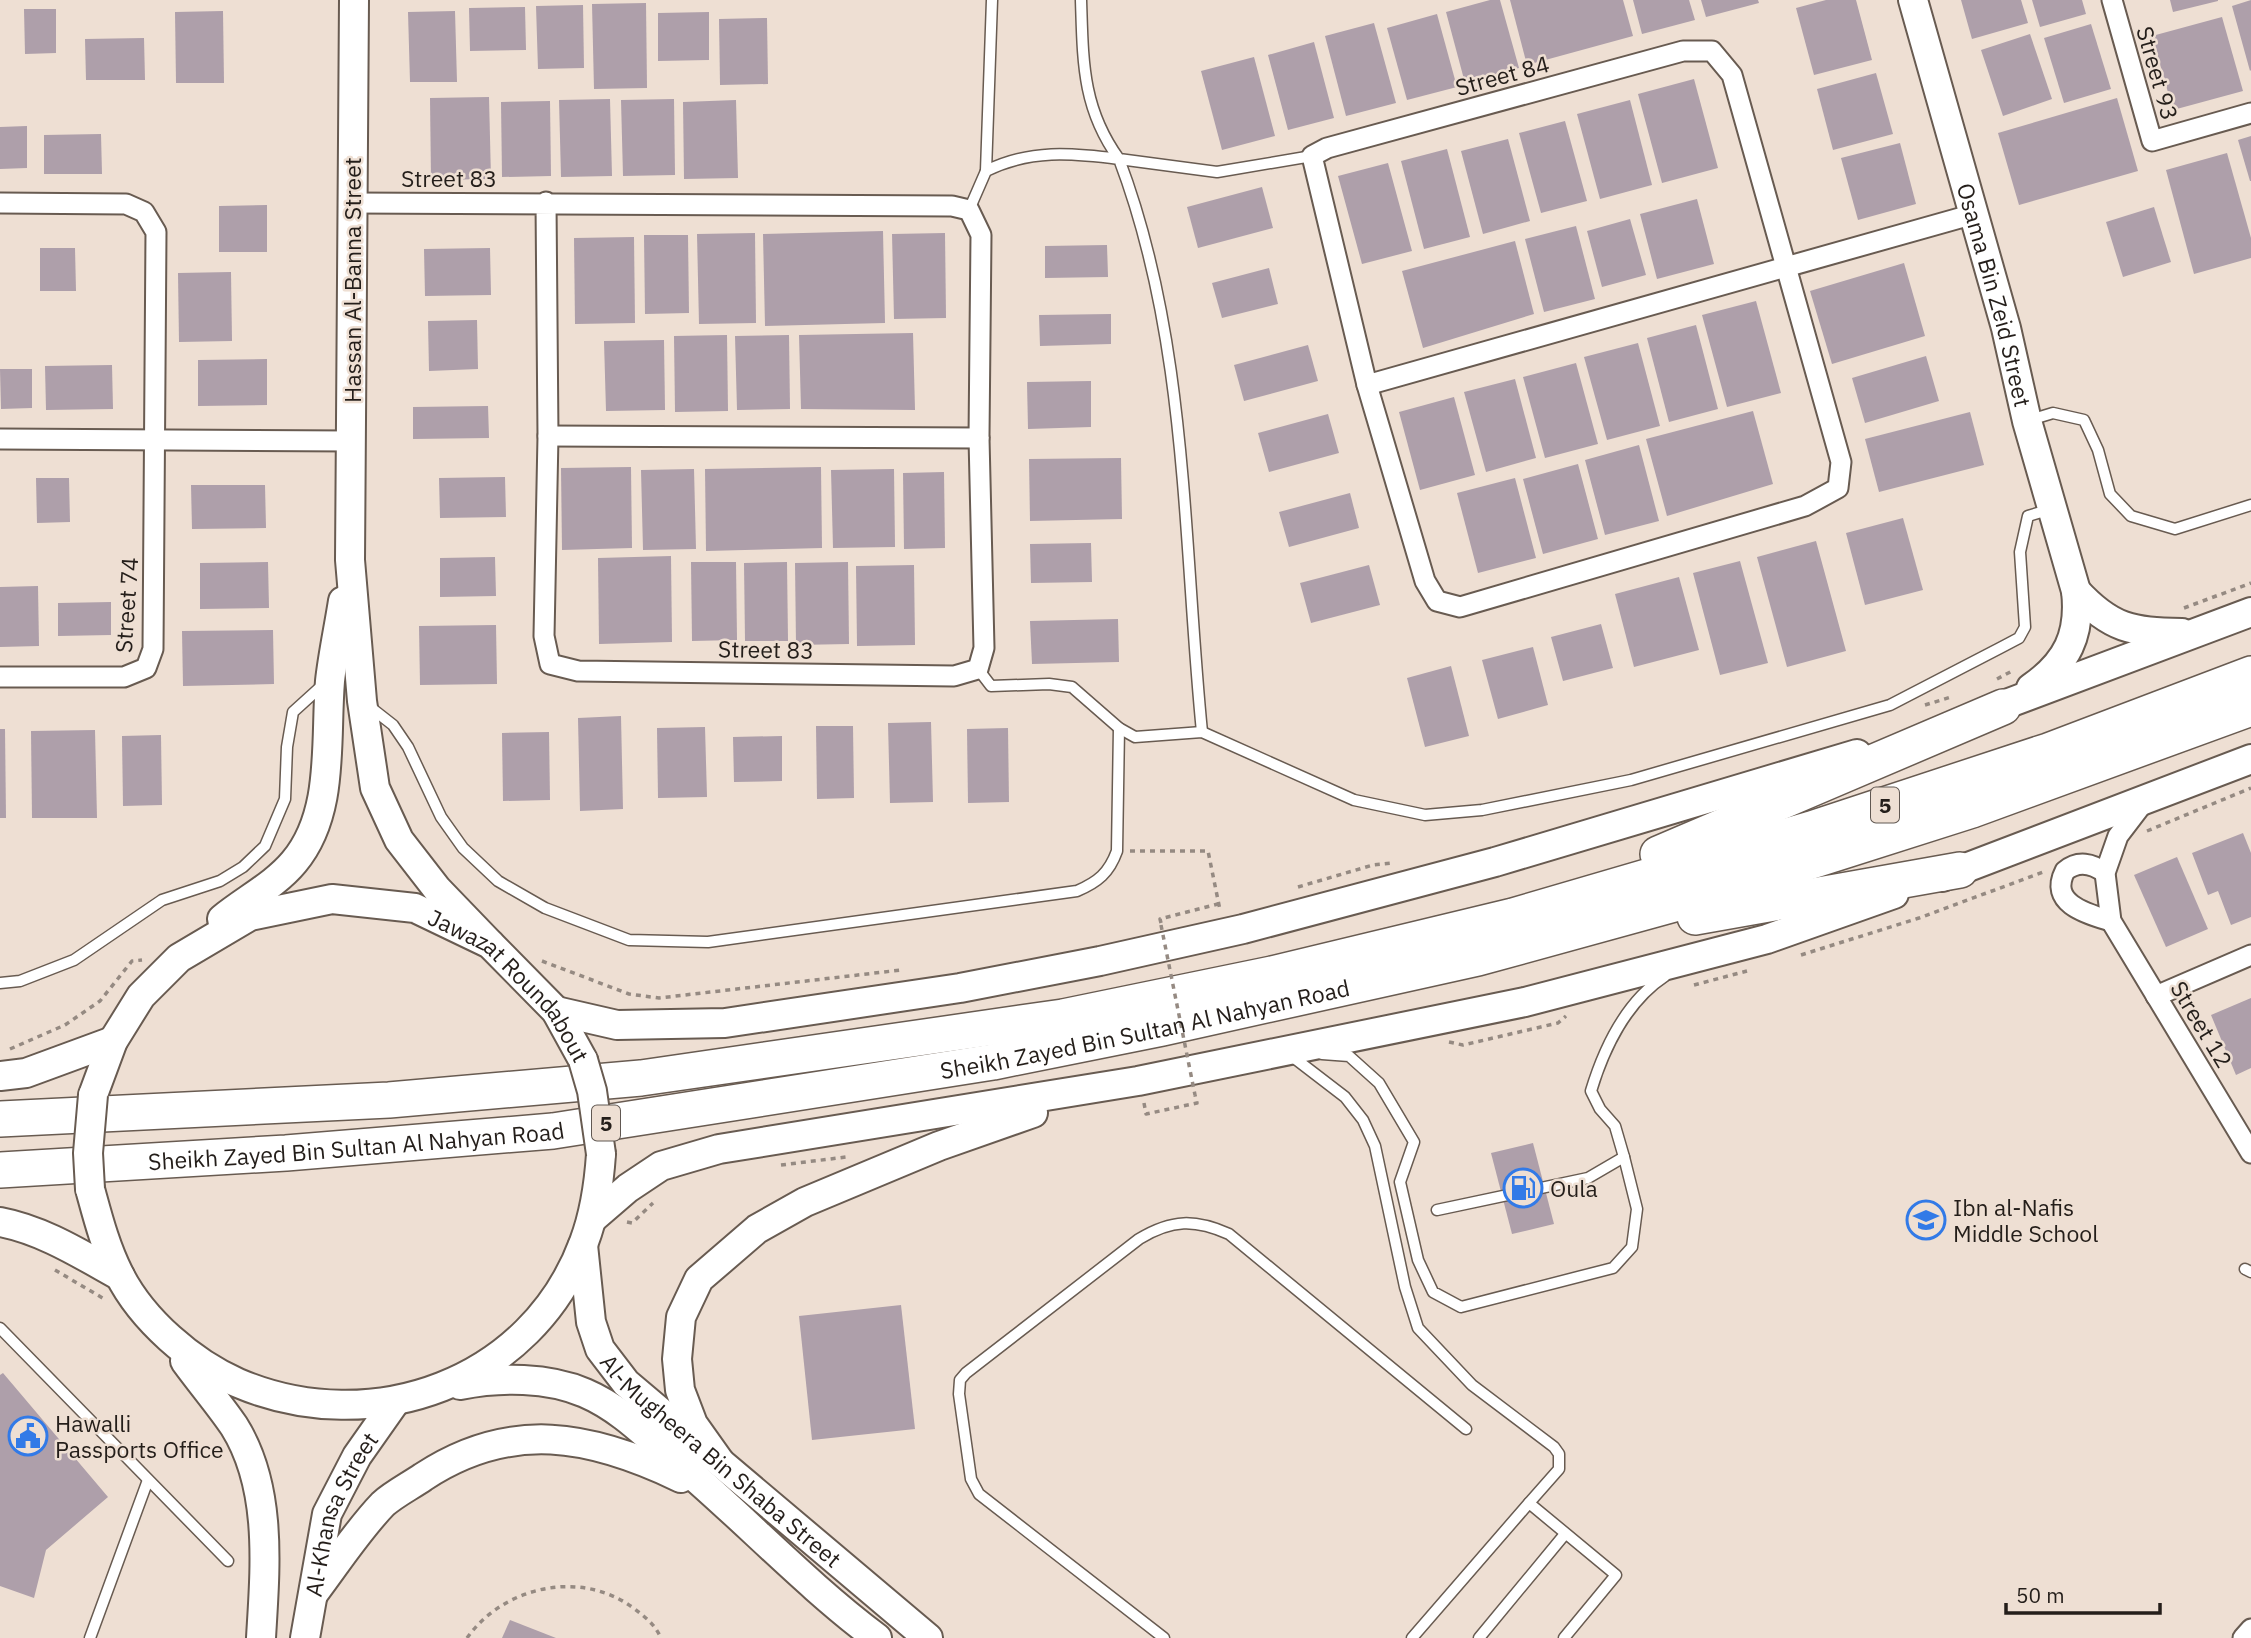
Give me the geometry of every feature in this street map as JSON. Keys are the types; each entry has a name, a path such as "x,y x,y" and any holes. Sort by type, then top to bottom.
{"highway":[{"name":"Sheikh Zayed Bin Sultan Al Nahyan Road","path":"0,1119 389,1100 641,1077 1063,1017 1272,974 1513,916 1811,829 2048,751 2251,674"},
{"path":"1513,916 1997,694"},
{"name":"Sheikh Zayed Bin Sultan Al Nahyan Road","path":"0,1171 286,1153 553,1131 993,1062 1162,1028 1478,958 1689,900 1972,810 2251,708"},
{"path":"1478,958 1960,870"}],"main road":[{"name":"Hassan Al-Banna Street","path":"354,0 350,560 362,701 374,788 399,840 425,874 490,944"},
{"name":"Osama Bin Zeid Street","path":"1913,0 2006,328 2027,421 2076,591 2076,633 2064,659 2055,670 1997,694"},
{"name":"Hassan Al-Banna Street","path":"178,958 240,904 272,883 293,864 306,846 324,792 330,678 350,560"},
{"name":"Osama Bin Zeid Street","path":"2076,591 2103,617 2125,628 2198,633"},
{"path":"556,1011 617,1025 725,1023 960,988 1100,961 1243,929 1494,862 1764,784 1997,694 2198,633 2251,612"},
{"path":"720,1462 693,1424 680,1390 677,1359 681,1317 699,1279 757,1229 805,1202 1015,1118 1141,1090 1286,1051 1525,1002 1767,939 1960,870 2251,759"},
{"name":"Jawazat Roundabout","path":"332,899 415,908 490,944 556,1011 583,1060 594,1101 601,1154 587,1232 549,1306 500,1354 440,1389 395,1402 333,1407 271,1397 214,1372 164,1334 120,1276 101,1234 90,1189 88,1153 93,1095 113,1041 141,996 178,958 250,916 332,899"},
{"path":"0,1076 26,1073 113,1041"},
{"path":"587,1232 628,1188 661,1166 719,1149 1141,1090"},
{"path":"0,1222 17,1225 69,1248 120,1276"},
{"name":"Al-Mugheera Bin Shaba Street","path":"587,1232 586,1293 600,1349 626,1383 928,1638"},
{"path":"164,1334 235,1428 250,1466 263,1513 266,1566 261,1638"},
{"name":"Al-Mugheera Bin Shaba Street","path":"440,1389 488,1379 537,1381 583,1392 616,1408 715,1493 844,1613 877,1638"},
{"name":"Al-Khansa Street","path":"305,1638 327,1514 357,1456 395,1402"},
{"path":"314,1593 384,1503 452,1458 520,1439 579,1440 647,1461 715,1493"}],"street":[{"name":"Street 93","path":"2112,0 2152,141 2251,113"},
{"name":"Street 84","path":"1683,51 1712,51 1732,75 1784,268 1841,462 1838,488 1805,506 1460,607 1437,601 1425,582 1367,385 1312,156 1327,148 1683,51"},
{"name":"Street 83","path":"546,202 548,436 544,636 550,664 578,671 954,676 978,669"},
{"name":"Street 74","path":"0,203 126,204 144,212 156,232 157,440 153,649 146,668 124,677 0,677"},
{"name":"Street 83","path":"352,203 952,206 969,210"},
{"path":"969,210 981,235 979,438 984,648 978,669"},
{"path":"1367,385 1974,214"},
{"path":"548,436 979,438"},
{"path":"0,439 351,441"},
{"name":"Street 12","path":"2144,801 2126,823 2113,846 2105,873 2111,921 2251,1153"},
{"path":"2105,873 2087,864 2078,864 2065,871 2061,886 2066,899 2075,909 2111,921"},
{"path":"2156,996 2251,955"},
{"path":"2243,1638 2251,1629"}],"lane":[{"path":"969,210 986,171 992,0"},
{"path":"1081,0 1084,80 1101,135 1119,159 1151,256 1181,454 1190,617 1202,732"},
{"path":"986,171 1012,158 1073,153 1217,172 1312,156"},
{"path":"2027,421 2053,413 2084,420 2098,450 2110,494 2131,516 2175,529 2251,505"},
{"path":"978,669 991,686 1049,684 1072,687 1119,729 1135,737 1202,732 1354,800 1425,815 1482,810 1631,780 1890,705 2019,638 2025,627 2020,552 2023,527 2028,516 2051,508"},
{"path":"0,983 20,981 74,960 162,900 220,881 243,867 265,846 285,799 287,747 293,712 330,678"},
{"path":"362,701 393,725 408,747 441,817 463,848 498,881 545,908 629,940 708,942 1077,891 1094,883 1110,869 1117,851 1119,729"},
{"path":"1286,1051 1349,1056 1379,1083 1414,1142 1400,1182 1418,1260 1433,1292 1461,1307 1614,1268 1632,1247 1637,1209 1624,1157 1615,1126 1600,1109 1591,1091 1595,1077 1628,1013 1649,987 1696,957"},
{"path":"1286,1051 1345,1097 1363,1121 1375,1146 1405,1287 1418,1328 1472,1385 1554,1447 1559,1454 1559,1469 1412,1638"},
{"path":"1437,1210 1588,1178 1624,1157"},
{"path":"1164,1638 979,1494 971,1479 959,1394 960,1380 966,1373 1139,1239 1164,1227 1188,1222 1205,1224 1229,1234 1466,1429"},
{"path":"0,1328 228,1561"},
{"path":"90,1638 149,1480"},
{"path":"1529,1503 1616,1575 1564,1638"},
{"path":"1479,1638 1565,1534"}],"path":[{"path":"2176,610 2251,583"},
{"path":"1997,694 2014,671"},
{"path":"1916,708 1954,696"},
{"path":"2113,846 2251,788"},
{"path":"1117,851 1208,851 1218,904 1160,919"},
{"path":"1290,890 1373,865 1396,862"},
{"path":"1221,913 1227,911"},
{"path":"1141,1090 1146,1114 1197,1103 1160,927 1169,927"},
{"path":"0,1054 65,1025 100,1001 132,961 178,958"},
{"path":"537,959 629,994 659,998 911,969"},
{"path":"778,1166 858,1156"},
{"path":"48,1266 118,1307"},
{"path":"467,1638 478,1622 506,1602 561,1585 590,1588 622,1600 654,1623 661,1638"}],"building":[{"path":"1490,0 1500,0 1519,68 1465,83 1446,12"},
{"path":"1510,0 1623,0 1633,36 1527,65"},
{"path":"1633,0 1689,0 1695,20 1642,34"},
{"path":"1701,0 1758,0 1759,3 1706,17"},
{"path":"1826,0 1856,0 1872,60 1814,75 1796,8"},
{"path":"1961,0 2021,0 2028,23 1972,39"},
{"path":"2032,0 2082,0 2086,14 2040,27"},
{"path":"2170,0 2218,0 2218,1 2173,12"},
{"path":"2251,0 2251,70 2250,71 2232,6"},
{"path":"646,3 647,88 594,89 592,4"},
{"path":"583,5 584,68 538,69 536,6"},
{"path":"525,7 526,50 470,51 469,8"},
{"path":"24,9 56,9 56,53 25,54"},
{"path":"223,11 224,83 176,83 175,12"},
{"path":"455,11 457,82 410,82 408,12"},
{"path":"709,12 709,60 658,61 658,13"},
{"path":"1437,14 1457,87 1407,100 1387,28"},
{"path":"2222,17 2243,91 2173,110 2152,36"},
{"path":"767,18 768,84 720,85 719,19"},
{"path":"1374,23 1396,103 1346,116 1325,36"},
{"path":"2091,24 2111,89 2064,103 2044,38"},
{"path":"2030,34 2052,99 2003,116 1981,50"},
{"path":"144,38 145,80 86,80 85,39"},
{"path":"1314,42 1334,118 1288,130 1268,55"},
{"path":"1254,57 1275,136 1222,150 1201,71"},
{"path":"1876,73 1893,134 1833,150 1817,89"},
{"path":"1694,79 1718,168 1662,183 1638,94"},
{"path":"489,97 491,179 431,180 430,98"},
{"path":"2117,98 2138,171 2019,205 1998,133"},
{"path":"610,99 612,176 561,177 559,100"},
{"path":"674,99 675,175 623,176 621,100"},
{"path":"736,100 738,178 684,179 683,102"},
{"path":"1630,100 1652,185 1600,199 1577,114"},
{"path":"550,101 551,176 502,177 501,102"},
{"path":"1565,121 1587,201 1541,213 1519,133"},
{"path":"27,126 27,168 0,169 0,127"},
{"path":"101,134 102,174 44,174 44,135"},
{"path":"2251,136 2251,181 2250,181 2238,140"},
{"path":"1508,139 1530,221 1483,234 1461,151"},
{"path":"1900,143 1916,204 1858,220 1841,158"},
{"path":"1447,149 1470,237 1424,249 1401,161"},
{"path":"2227,153 2251,238 2251,258 2194,274 2166,170"},
{"path":"1388,163 1412,251 1362,264 1338,176"},
{"path":"1262,187 1273,228 1198,248 1187,207"},
{"path":"1697,199 1714,264 1657,279 1640,214"},
{"path":"267,205 267,252 219,252 219,206"},
{"path":"2154,207 2171,262 2123,277 2106,222"},
{"path":"1630,219 1646,275 1602,287 1587,231"},
{"path":"1576,226 1595,299 1544,312 1525,239"},
{"path":"883,231 885,323 765,326 763,234"},
{"path":"755,233 756,323 699,324 697,234"},
{"path":"945,233 946,318 894,319 892,234"},
{"path":"644,235 688,235 689,313 645,314"},
{"path":"634,237 635,323 575,324 574,238"},
{"path":"1515,241 1534,314 1423,348 1402,271"},
{"path":"1107,245 1108,277 1045,278 1045,246"},
{"path":"40,248 75,248 76,291 40,291"},
{"path":"490,248 491,295 425,296 424,249"},
{"path":"1904,263 1925,336 1832,364 1810,291"},
{"path":"1269,268 1278,304 1222,318 1212,283"},
{"path":"231,272 232,341 179,342 178,273"},
{"path":"1756,301 1781,393 1727,407 1702,315"},
{"path":"1111,314 1111,344 1040,346 1039,315"},
{"path":"477,320 478,369 429,371 428,321"},
{"path":"1696,325 1718,409 1669,422 1647,338"},
{"path":"913,333 915,410 801,409 799,335"},
{"path":"727,335 728,411 675,412 674,336"},
{"path":"789,335 790,409 737,410 735,336"},
{"path":"664,340 665,410 606,411 604,341"},
{"path":"1638,343 1660,426 1607,440 1584,357"},
{"path":"1308,345 1318,381 1244,401 1234,365"},
{"path":"1926,356 1939,401 1865,423 1852,378"},
{"path":"267,359 267,405 198,406 198,360"},
{"path":"1576,363 1598,444 1545,458 1523,377"},
{"path":"112,365 113,409 46,410 45,366"},
{"path":"0,369 32,369 32,408 1,409"},
{"path":"1515,379 1536,458 1486,472 1464,392"},
{"path":"1091,381 1091,427 1028,429 1027,382"},
{"path":"1454,397 1475,475 1420,490 1399,412"},
{"path":"488,406 489,438 413,439 413,407"},
{"path":"1753,411 1773,484 1667,516 1646,439"},
{"path":"1970,412 1984,465 1879,492 1865,439"},
{"path":"1328,414 1339,453 1269,472 1258,433"},
{"path":"1639,445 1659,521 1605,535 1585,460"},
{"path":"1121,458 1122,519 1030,521 1029,459"},
{"path":"1578,464 1598,539 1543,554 1523,479"},
{"path":"631,467 632,548 562,550 561,468"},
{"path":"821,467 822,548 706,551 705,469"},
{"path":"694,469 696,549 643,550 641,470"},
{"path":"894,469 895,547 833,548 831,470"},
{"path":"944,472 945,548 904,549 903,473"},
{"path":"505,477 506,517 440,518 439,478"},
{"path":"36,478 69,478 70,522 37,523"},
{"path":"1515,478 1536,558 1478,573 1457,493"},
{"path":"191,485 265,485 266,528 192,529"},
{"path":"1350,493 1359,528 1289,547 1279,512"},
{"path":"1903,518 1923,590 1865,605 1846,533"},
{"path":"1816,541 1846,651 1787,667 1757,557"},
{"path":"1091,543 1092,582 1031,583 1030,544"},
{"path":"671,556 672,642 599,644 598,558"},
{"path":"495,557 496,596 440,597 440,558"},
{"path":"1740,561 1768,663 1720,675 1693,573"},
{"path":"268,562 269,608 200,609 200,563"},
{"path":"691,562 736,562 737,640 692,641"},
{"path":"787,562 788,641 745,641 744,563"},
{"path":"848,562 849,644 796,645 795,563"},
{"path":"914,565 915,645 857,646 856,566"},
{"path":"1369,565 1380,605 1311,623 1300,583"},
{"path":"1679,577 1699,650 1634,667 1615,594"},
{"path":"38,586 39,646 0,647 0,587"},
{"path":"111,602 111,635 58,636 58,603"},
{"path":"1118,619 1119,662 1032,664 1030,621"},
{"path":"1601,624 1613,668 1563,681 1551,637"},
{"path":"496,625 497,684 420,685 419,626"},
{"path":"273,630 274,684 183,686 182,631"},
{"path":"1533,647 1548,705 1498,719 1482,660"},
{"path":"1451,666 1469,736 1425,747 1407,678"},
{"path":"621,716 623,809 580,811 578,718"},
{"path":"931,722 933,802 890,803 888,723"},
{"path":"816,726 853,726 854,798 817,799"},
{"path":"705,727 707,797 658,798 657,728"},
{"path":"1008,728 1009,802 968,803 967,729"},
{"path":"0,729 5,729 6,818 0,818"},
{"path":"95,730 97,818 32,818 31,731"},
{"path":"549,732 550,800 503,801 502,733"},
{"path":"161,735 162,805 123,806 122,736"},
{"path":"782,736 782,781 734,782 733,737"},
{"path":"2243,833 2251,853 2251,917 2231,925 2218,891 2208,895 2192,853"},
{"path":"2177,857 2208,929 2166,947 2134,875"},
{"path":"2251,998 2251,1068 2236,1075 2211,1015"},
{"name":"Oula","path":"1533,1143 1554,1224 1512,1234 1491,1153"},
{"path":"901,1305 915,1429 812,1440 799,1316"},
{"name":"Hawalli Passports Office","path":"3,1373 108,1497 46,1550 34,1598 0,1586 0,1375"},
{"path":"510,1620 556,1638 502,1638"}],"place":[{"name":"Oula","path":"1523,1188"},
{"name":"Ibn al-Nafis Middle School","path":"1926,1220"},
{"name":"Hawalli Passports Office","path":"28,1436"}]}
